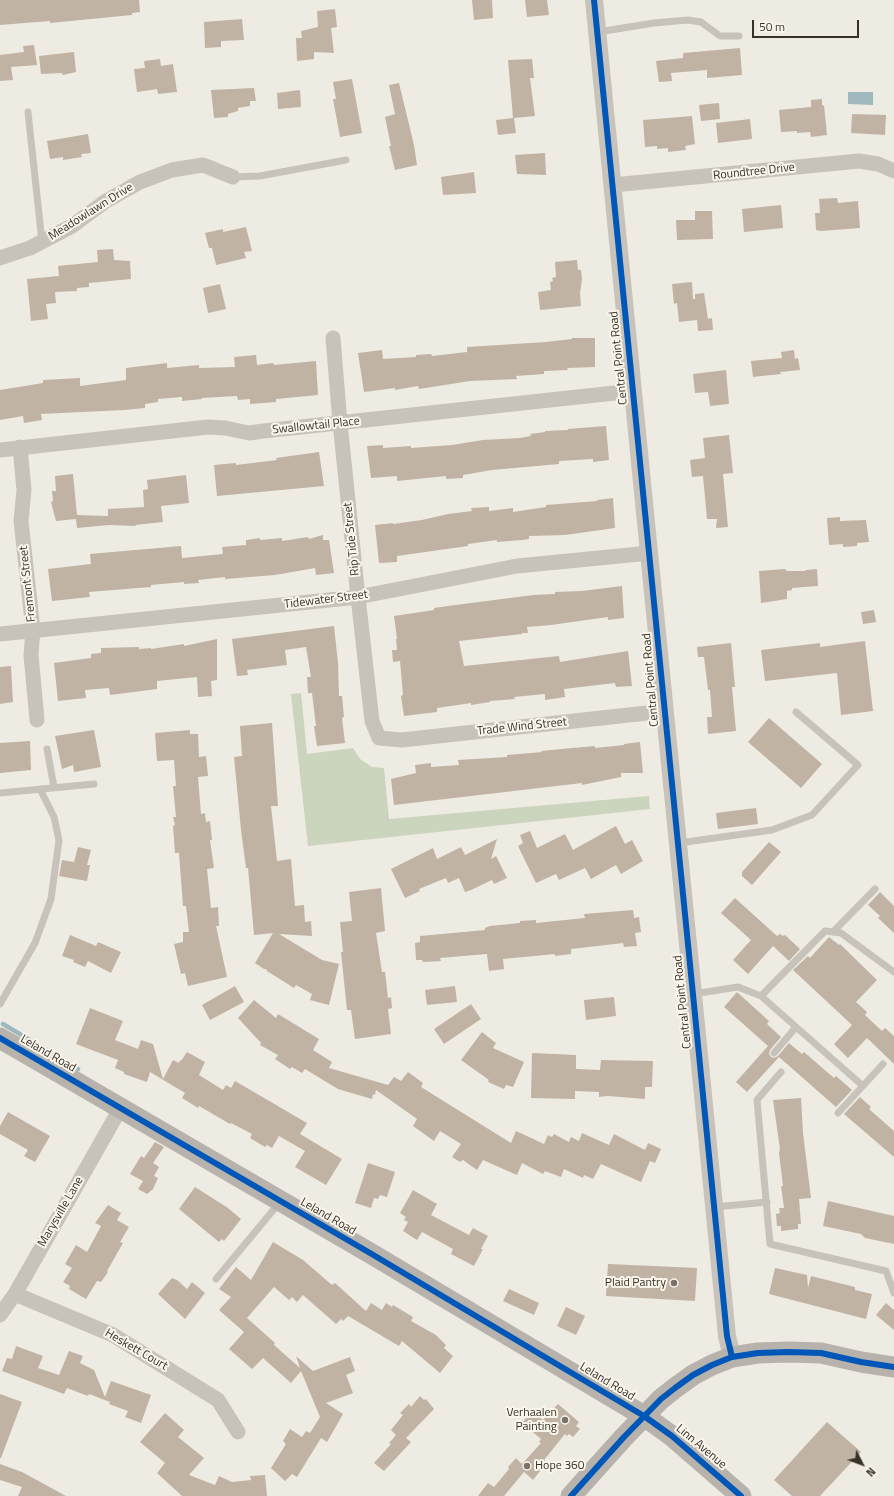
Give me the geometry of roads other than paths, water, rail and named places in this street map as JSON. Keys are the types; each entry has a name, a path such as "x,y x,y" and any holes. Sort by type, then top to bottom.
{"main road":[{"name":"Leland Road","path":"0,1040 370,1253 644,1416"},
{"path":"571,1496 644,1416 674,1388 693,1375 732,1357 758,1353 821,1353 861,1362 894,1367"},
{"name":"Linn Avenue","path":"644,1416 672,1436 741,1496"}],"street":[{"name":"Central Point Road","path":"594,0 727,1336 732,1357"},
{"name":"Roundtree Drive","path":"613,185 859,161 878,164 894,171"},
{"name":"Meadowlawn Drive","path":"0,258 30,248 42,242 72,226 106,201 140,182 172,170 203,165 233,178"},
{"name":"Rip Tide Street","path":"333,338 340,423 372,720 379,738"},
{"name":"Swallowtail Place","path":"0,450 208,427 225,428 249,433 633,391"},
{"name":"Fremont Street","path":"20,447 24,490 21,521 33,630 30,655 37,720"},
{"name":"Tidewater Street","path":"0,634 358,597 517,566 650,553"},
{"name":"Trade Wind Street","path":"379,738 402,740 664,711"},
{"name":"Marysville Lane","path":"0,1315 15,1294 120,1108"},
{"name":"Heskett Court","path":"15,1294 113,1335 212,1396 218,1400 238,1432"}],"lane":[{"path":"598,32 654,23 688,20 701,22 720,36 740,36"},
{"path":"28,112 42,242"},
{"name":"Meadowlawn Drive","path":"233,178 260,176 346,160"},
{"path":"679,843 772,830 812,815 858,765 796,712"},
{"path":"47,749 54,788"},
{"path":"0,793 94,784"},
{"path":"0,1004 35,943 51,899 59,840 54,817 40,789"},
{"path":"834,932 875,889"},
{"path":"761,996 825,931 841,933 894,972"},
{"path":"693,994 738,987 761,996 863,1086"},
{"path":"774,1053 796,1027"},
{"path":"838,1113 883,1064"},
{"path":"781,1072 758,1100 770,1244 886,1271 894,1293"},
{"path":"216,1279 280,1202"},
{"path":"715,1207 767,1202"}],"water":[{"path":"848,92 873,92 873,105 848,104"}],"waterway":[{"path":"3,1024 78,1069"}],"place":[{"name":"Plaid Pantry","path":"674,1283"},
{"name":"Verhaalen Painting","path":"565,1420"},
{"name":"Hope 360","path":"527,1466"}]}
